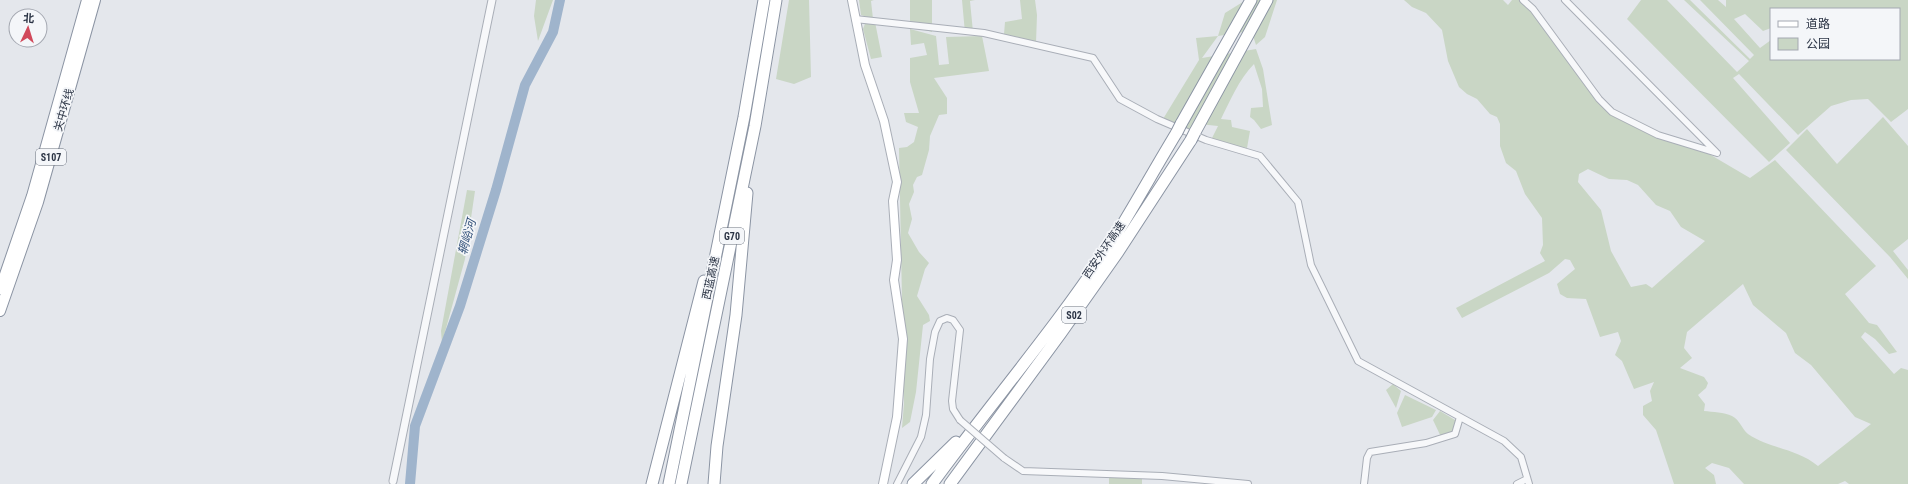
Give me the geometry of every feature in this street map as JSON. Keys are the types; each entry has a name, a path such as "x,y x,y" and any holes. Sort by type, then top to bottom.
{"highway":[{"name":"关中环线","path":"0,290 32,196 87,0"},
{"name":"关中环线","path":"0,311 38,202 95,0"},
{"name":"西蓝高速","path":"669,484 744,117 764,0"},
{"name":"西蓝高速","path":"681,484 754,126 776,0"},
{"name":"西安外环高速","path":"932,484 1054,323 1109,245 1179,128 1251,0"},
{"name":"西安外环高速","path":"950,484 1061,333 1118,252 1193,136 1267,0"},
{"path":"652,484 744,117"},
{"path":"714,480 716,446 736,315 754,126"},
{"path":"913,484 979,420"}],"main road":[{"path":"852,0 865,64 884,121 897,182 893,201 897,260 894,280 903,339 897,417 883,484"}],"street":[{"path":"393,481 492,0"},
{"path":"1523,0 1533,9 1599,99 1612,112 1658,135 1717,153 1565,0"},
{"path":"855,19 984,33 1093,58 1120,99 1157,119 1206,140 1260,156 1298,202 1311,265 1358,361 1504,441 1521,457 1528,481 1517,484"},
{"path":"897,484 922,437 926,415 930,359 935,332 940,321 947,318 953,320 960,330 952,401 953,409 960,420 1004,458 1023,471 1162,476 1248,484"},
{"path":"1364,484 1367,458 1370,452 1426,443 1455,434 1460,417"}],"green space":[{"path":"536,0 553,0 538,41 534,16"},
{"path":"789,0 809,0 811,77 794,84 776,79"},
{"path":"859,0 874,0 871,1 873,19 861,15"},
{"path":"910,0 932,0 932,32 910,26"},
{"path":"962,0 975,0 970,1 973,32 965,33"},
{"path":"1020,0 1035,0 1037,15 1036,43 1004,34 1005,22 1022,19"},
{"path":"1246,0 1277,0 1265,37 1256,45 1253,36 1244,32 1218,36 1225,13"},
{"path":"1404,0 1503,0 1508,5 1512,0 1523,0 1614,116 1704,151 1750,178 1775,160 1876,266 1845,294 1869,323 1877,325 1897,352 1889,354 1875,339 1865,332 1861,337 1894,374 1901,368 1908,370 1908,484 1849,484 1845,481 1838,484 1744,484 1729,468 1712,463 1705,468 1714,475 1716,484 1674,484 1656,430 1643,415 1643,406 1652,401 1650,391 1654,382 1634,389 1622,361 1615,355 1621,341 1618,332 1600,337 1586,299 1567,298 1560,294 1557,284 1575,269 1570,260 1565,259 1549,273 1462,318 1456,308 1545,261 1540,253 1543,245 1542,218 1525,194 1516,171 1506,163 1500,146 1500,124 1497,117 1490,114 1477,99 1467,94 1459,87 1448,61 1442,30 1426,13 1412,7","holes":["1588,169 1609,179 1627,180 1638,185 1656,205 1670,211 1681,227 1705,241 1652,288 1646,284 1631,287 1611,251 1601,210 1578,182 1579,174","1743,284 1753,305 1786,333 1795,353 1811,365 1855,417 1871,424 1818,466 1810,460 1792,452 1756,439 1748,434 1732,416 1704,411 1705,404 1698,395 1706,388 1708,383 1704,377 1680,368 1692,358 1684,348 1687,332"]},
{"path":"1641,0 1667,0 1737,72 1749,61 1684,0 1690,0 1750,59 1754,55 1700,0 1718,0 1726,7 1726,0 1908,0 1908,109 1891,122 1868,99 1851,100 1831,106 1798,135 1739,74 1733,78 1790,143 1769,162 1627,19"},
{"path":"866,21 875,22 882,57 871,59 863,29"},
{"path":"910,29 936,36 939,65 949,64 946,37 982,36 989,71 934,78 947,98 947,114 939,115 930,136 929,150 922,175 917,177 913,185 914,192 909,204 912,219 908,233 919,252 929,263 925,269 917,296 929,315 930,321 923,325 916,392 910,422 902,428 904,403 899,148 907,147 914,142 918,127 906,122 904,113 919,113 910,82 910,58 927,55 924,43 911,45"},
{"path":"1218,36 1202,58 1256,49 1263,69 1272,125 1261,129 1250,117 1251,108 1263,107 1262,89 1254,64 1239,83 1221,119 1231,120 1232,127 1250,131 1247,148 1210,142 1218,126 1199,124 1202,141 1163,119 1199,60 1196,38"},
{"path":"1883,117 1908,146 1908,239 1893,251 1908,270 1908,279 1890,257 1786,150 1807,129 1837,164"},
{"path":"467,190 475,191 465,259 442,343 441,331"},
{"path":"1393,384 1401,391 1396,408 1386,390"},
{"path":"1405,395 1436,410 1432,417 1402,427 1397,413"},
{"path":"1440,411 1460,423 1457,435 1442,439 1433,420"},
{"path":"1109,476 1142,477 1142,484 1109,484"}],"waterway":[{"name":"辋峪河","path":"410,484 415,426 460,306 496,190 525,85 553,32 560,0"}]}
